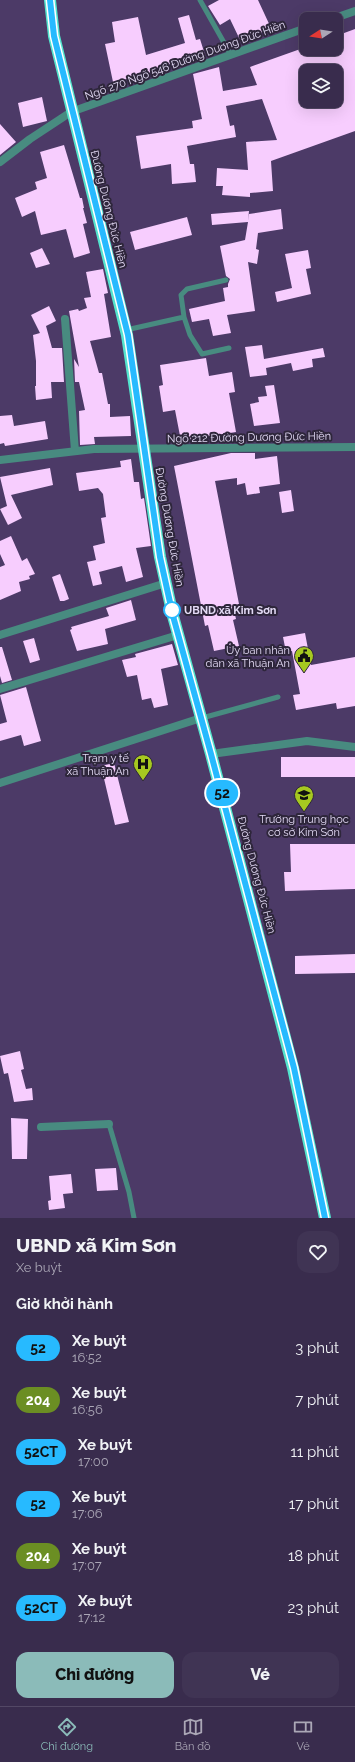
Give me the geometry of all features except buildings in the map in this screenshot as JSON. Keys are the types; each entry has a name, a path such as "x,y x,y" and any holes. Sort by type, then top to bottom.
{"highway":[{"name":"Đường Dương Đức Hiền","path":"50,0 54,36 71,112 126,330 166,583 178,636 211,754 294,1068 325,1218"}],"street":[{"path":"343,15 355,11"},
{"name":"Ngõ 270 Ngõ 546 Đường Dương Đức Hiền","path":"0,162 71,112 299,31"},
{"path":"65,319 76,451"},
{"name":"Ngõ 212 Đường Dương Đức Hiền","path":"0,460 94,449 144,450 355,447"},
{"path":"0,635 166,583"},
{"path":"0,690 178,636"},
{"path":"0,783 201,718"},
{"path":"211,754 307,741 355,747"},
{"path":"41,1127 109,1124"}],"lane":[{"path":"200,0 231,55"},
{"path":"226,280 187,289 181,295 184,317 190,335 202,354 228,348"},
{"path":"126,330 184,317"},
{"path":"201,718 278,697"},
{"path":"109,1124 129,1192 134,1218"}],"bus line":[{"name":"52","path":"50,0 54,36 71,112 128,335 160,557 173,616 294,1068 325,1218"}],"place":[{"name":"UBND xã Kim Sơn","path":"172,610"},
{"name":"Ủy ban nhân dân xã Thuận An","path":"304,673"},
{"name":"Trạm y tế xã Thuận An","path":"143,781"},
{"name":"Trường Trung học cơ sở Kim Sơn","path":"304,812"}]}
